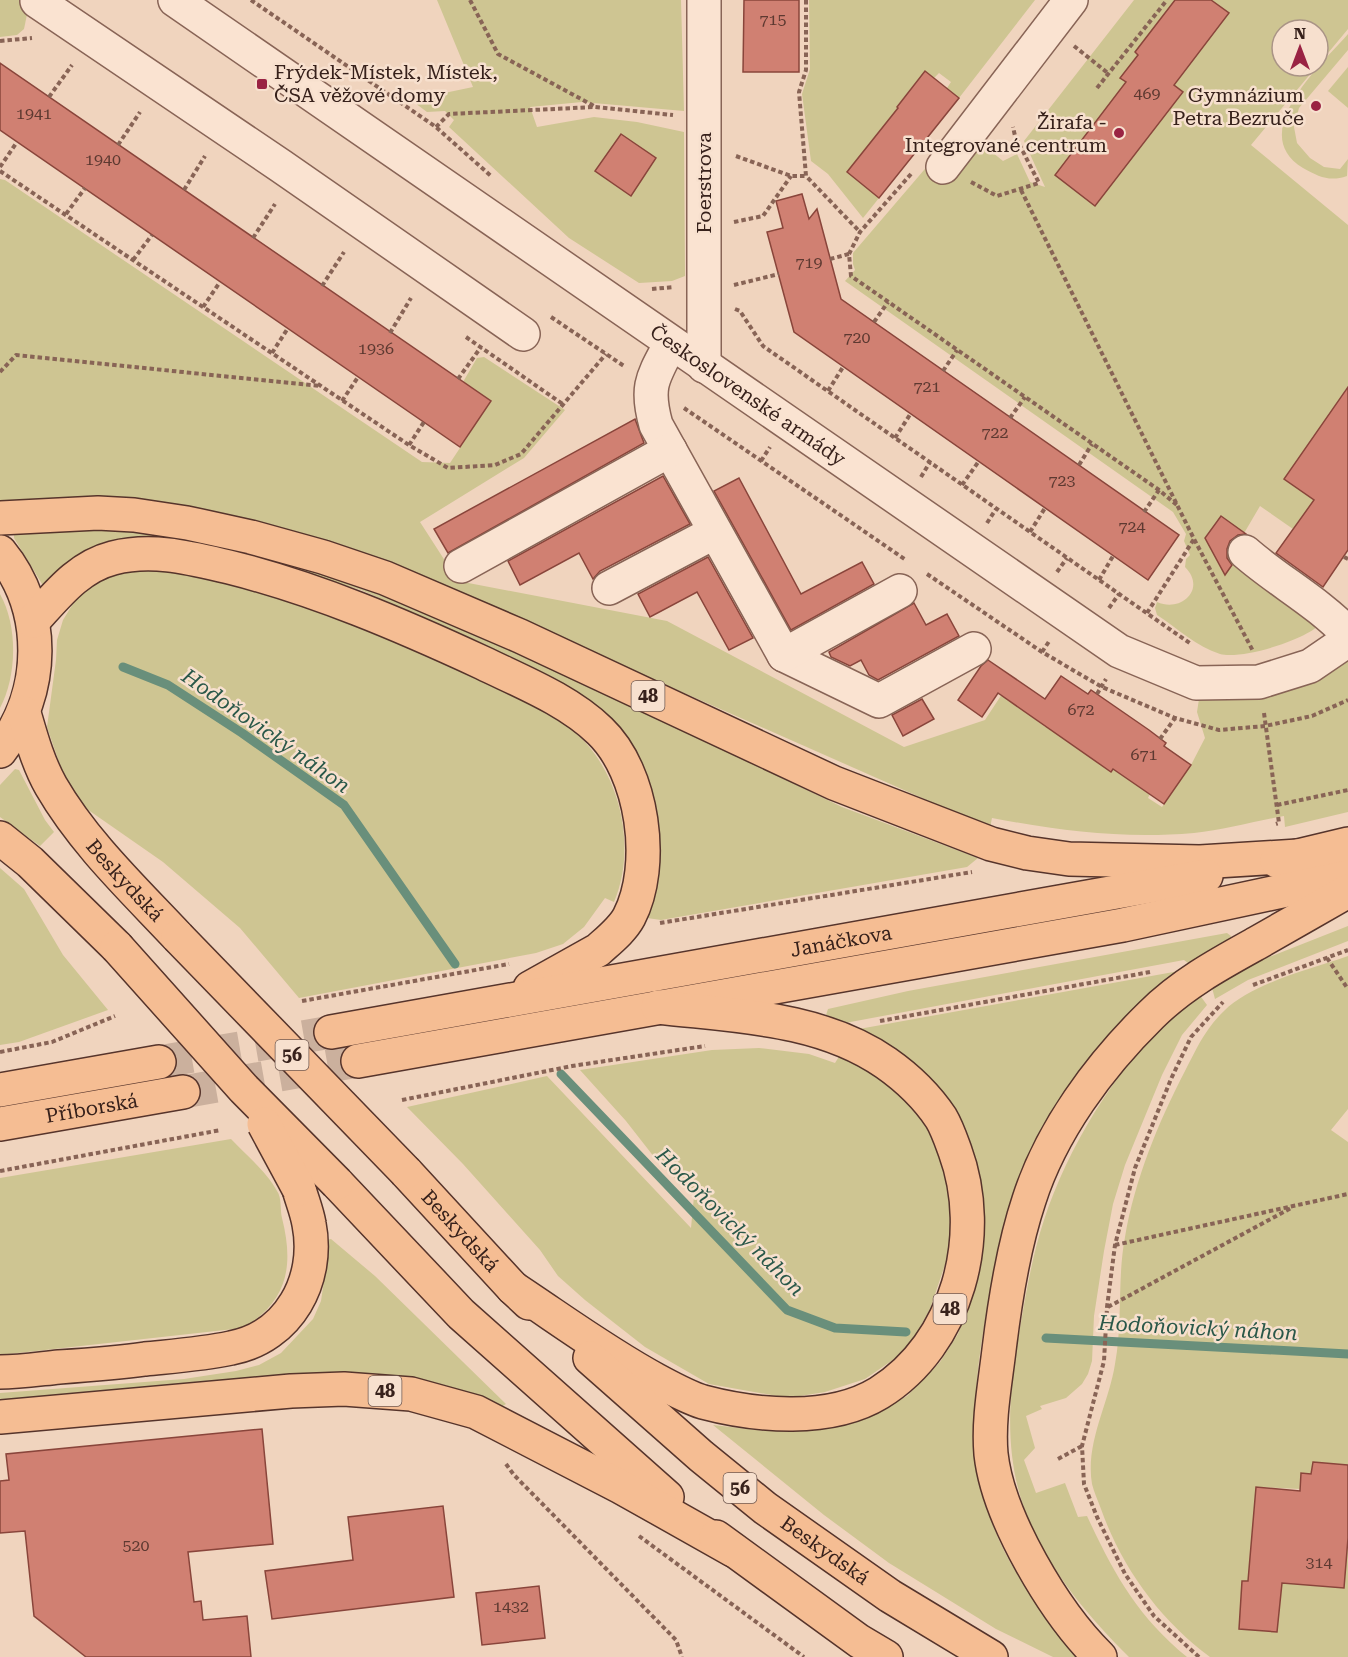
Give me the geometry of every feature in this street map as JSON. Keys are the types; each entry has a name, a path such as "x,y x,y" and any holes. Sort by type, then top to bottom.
{"main road":[{"name":"48","path":"0,518 98,513 134,515 187,523 322,557 385,578 520,636 834,783 991,844 1027,853 1079,860 1200,862 1298,856"},
{"path":"0,552 24,590 33,621 36,651 33,683 24,713 0,751"},
{"name":"48","path":"33,621 66,585 89,567 125,556 150,553 173,555 254,573 336,601 425,636 532,687 583,717 615,748 628,771 637,804 644,859 641,882 628,918 616,934 598,950 508,1000"},
{"name":"Beskydská","path":"24,713 36,753 51,785 76,823 118,873 406,1172 513,1288 693,1449 765,1508 890,1596 991,1657"},
{"path":"0,838 30,862 117,947 244,1089 461,1314 659,1491 733,1550 859,1641 886,1657"},
{"name":"Janáčkova","path":"331,1032 1117,893 1348,844"},
{"name":"Janáčkova","path":"358,1061 1123,925 1348,877"},
{"path":"1100,1657 1064,1613 1018,1537 999,1492 991,1454 991,1417 1002,1330 1017,1242 1029,1199 1060,1130 1116,1053 1150,1016 1175,993 1209,969 1348,891"},
{"name":"48","path":"513,1288 633,1367 699,1401 781,1414 808,1414 845,1407 877,1394 915,1364 929,1347 947,1315 957,1292 966,1249 967,1196 962,1171 941,1119 917,1090 885,1063 816,1030 773,1020 658,1007"},
{"name":"Příborská","path":"0,1090 159,1062"},
{"path":"0,1372 130,1361 233,1348 267,1334 276,1328 295,1307 310,1268 309,1224 298,1189 244,1089"},
{"name":"Příborská","path":"0,1124 183,1092"},
{"path":"0,1133 42,1117"},
{"name":"48","path":"0,1417 291,1391 344,1389 411,1394 476,1412 621,1487 733,1550"}],"street":[{"name":"Československé armády","path":"175,0 1119,651 1196,683 1259,671 1310,666 1348,640"},
{"name":"Foerstrova","path":"704,0 704,366"},
{"path":"930,166 1071,0"},
{"path":"37,1 281,165 535,324"},
{"path":"671,343 650,384 650,404 656,425 784,656 879,701 974,649"},
{"path":"461,566 670,450"},
{"path":"609,588 715,532"},
{"path":"1245,552 1312,602 1348,634"},
{"path":"784,656 911,575"}],"path":[{"path":"251,0 345,67"},
{"path":"470,0 498,54 596,107"},
{"path":"806,0 806,70 799,92 806,176 860,232"},
{"path":"1097,88 1167,0"},
{"path":"0,41 32,38 39,43"},
{"path":"1067,40 1109,74"},
{"path":"64,60 81,72"},
{"path":"49,97 72,65"},
{"path":"130,105 150,118"},
{"path":"436,128 449,114 596,107 674,115"},
{"path":"118,145 140,112"},
{"path":"17,142 0,169 342,401 448,468 495,465 521,454 606,354"},
{"path":"196,150 214,162"},
{"path":"733,155 791,176 806,176"},
{"path":"184,190 206,156"},
{"path":"930,166 860,232 849,254 851,276 1160,490 1178,506"},
{"path":"724,224 763,216 791,176"},
{"path":"66,215 85,188"},
{"path":"1021,190 1259,671 1280,823 1269,825"},
{"path":"266,198 285,210"},
{"path":"253,238 275,204"},
{"path":"133,260 152,235"},
{"path":"322,286 344,252 353,258"},
{"path":"830,259 849,254"},
{"path":"724,288 779,274"},
{"path":"203,307 220,282"},
{"path":"401,292 419,304"},
{"path":"390,333 411,298"},
{"path":"874,322 888,302"},
{"path":"732,307 740,311 763,346 1195,647"},
{"path":"535,324 606,354 911,575 1102,687 1175,718 1219,730 1265,726 1312,716 1348,700"},
{"path":"272,354 288,328"},
{"path":"463,335 564,405"},
{"path":"458,379 481,347"},
{"path":"943,371 957,350"},
{"path":"0,372 16,354 321,386"},
{"path":"828,392 843,367"},
{"path":"342,401 358,377"},
{"path":"1011,418 1025,397"},
{"path":"895,438 910,413"},
{"path":"409,445 424,422"},
{"path":"1078,465 1092,444"},
{"path":"962,485 979,461"},
{"path":"1144,512 1160,490"},
{"path":"1030,532 1045,508"},
{"path":"1147,614 1194,539"},
{"path":"1099,580 1113,556"},
{"path":"1160,739 1175,718"},
{"path":"1277,806 1348,789"},
{"path":"628,918 663,923 974,871 991,844"},
{"path":"1250,986 1348,950"},
{"path":"1327,957 1348,989"},
{"path":"302,1001 510,964"},
{"path":"1199,1657 1154,1616 1125,1574 1084,1485 1082,1446 1104,1361 1107,1307 1115,1245 1135,1168 1171,1079 1191,1037 1226,1000"},
{"path":"0,1052 52,1042 115,1016"},
{"path":"0,1171 221,1130"},
{"path":"1115,1245 1348,1194"},
{"path":"1107,1307 1297,1205"},
{"path":"1058,1459 1082,1446"},
{"path":"502,1459 514,1475 676,1640 682,1657"},
{"path":"638,1536 804,1657"}],"shaded area":[{"path":"0,0 30,0 24,29 17,35 0,37"},
{"path":"437,0 681,0 684,111 582,102 530,107 537,127 594,117 637,122 684,132 685,276 672,281 639,283 569,238 449,127 454,120 445,111 427,112 411,100 473,87"},
{"path":"809,0 1035,0 959,98 947,88 951,82 939,73 934,78 925,71 897,106 931,134 917,147 909,161 898,152 881,129 847,172 879,198 863,218 828,174 811,161 802,94 810,69"},
{"path":"1134,0 1348,0 1348,29 1330,51 1330,18 1270,18 1270,78 1307,78 1251,145 1348,225 1348,389 1334,408 1348,448 1306,519 1302,516 1293,529 1260,506 1243,535 1228,525 1215,545 1230,558 1319,619 1320,624 1313,630 1273,647 1230,655 1220,654 1195,642 1157,615 1155,608 1157,602 1166,605 1182,602 1192,591 1191,575 1185,567 1186,559 1190,555 1184,541 1186,534 1173,512 845,281 855,270 853,253 930,163 977,140 1003,161 1017,154 1030,182 1045,187 1024,141"},
{"path":"1348,34 1348,50 1330,71 1330,54"},
{"path":"1348,67 1348,108 1328,91"},
{"path":"1324,78 1299,108 1294,127 1297,143 1310,158 1324,167 1340,169 1348,159 1347,176 1330,178 1319,176 1303,168 1287,153 1282,137 1285,118 1307,80"},
{"path":"0,179 5,180 422,462 450,463 491,401 463,382 477,358 484,357 565,410 524,458 420,522 458,581 667,621 904,747 985,720 1004,691 1045,727 1048,724 1111,772 1113,769 1150,794 1148,798 1162,807 1191,765 1205,738 1197,712 1199,699 1268,697 1311,681 1348,660 1348,812 1285,827 1284,816 1205,832 1168,835 1093,833 992,818 990,828 451,590 297,534 132,498 49,503 0,501"},
{"path":"113,527 136,528 267,559 336,578 409,605 486,635 842,807 978,858 967,867 661,920 647,918 655,887 660,851 654,807 527,666 480,642 361,590 307,574 131,539 100,544 67,563 46,585 42,584 14,538 14,534"},
{"path":"155,569 232,585 344,622 501,688 564,724 592,750 605,770 621,813 624,859 621,881 614,902 605,898 584,927 563,944 536,953 299,998 240,928 163,862 84,807 63,774 47,727 57,640 63,620 79,594 96,579 121,571"},
{"path":"0,594 10,621 13,651 10,681 0,708"},
{"path":"15,769 19,770 45,820 54,832 40,846 0,817 0,785"},
{"path":"0,868 24,889 63,955 108,1010 19,1042 0,1045"},
{"path":"1348,926 1348,941 1248,980 1215,999 1211,984 1236,970"},
{"path":"1227,933 1231,936 1230,939 1188,963 1184,960 845,1023 826,1015 828,1009 908,991"},
{"path":"1348,956 1348,1109 1331,1130 1348,1142 1348,1465 1313,1462 1311,1474 1301,1474 1300,1489 1257,1487 1251,1543 1344,1587 1348,1538 1348,1657 1210,1657 1175,1627 1132,1572 1110,1531 1092,1484 1092,1453 1112,1379 1117,1348 1121,1269 1129,1215 1141,1173 1157,1131 1193,1054 1212,1025 1224,1011 1250,992"},
{"path":"1179,971 1115,1032 1077,1077 1044,1126 1030,1152 1013,1195 1001,1240 983,1331 975,1425 982,1486 990,1517 1017,1574 1040,1608 1080,1657 1053,1657 996,1629 889,1563 824,1515 713,1425 766,1431 799,1431 836,1425 872,1415 907,1396 940,1362 958,1334 970,1301 982,1255 984,1198 972,1149 954,1113 859,1029"},
{"path":"1199,994 1207,1005 1182,1035 1162,1075 1125,1165 1113,1204 1094,1316 1092,1361 1088,1374 1082,1384 1066,1398 1040,1406 1042,1409 1026,1416 1035,1448 1024,1460 1036,1493 1065,1483 1078,1517 1087,1516 1128,1593 1154,1626 1187,1657 1129,1657 1094,1620 1062,1580 1036,1536 1018,1488 1014,1467 1010,1426 1012,1384 1023,1309 1037,1245 1044,1220 1070,1157 1086,1126 1126,1067 1173,1015"},
{"path":"759,1048 809,1054 835,1063 840,1055 874,1074 903,1099 929,1130 944,1166 953,1204 951,1247 930,1309 912,1342 900,1355 865,1379 825,1392 800,1396 777,1396 709,1384 645,1347 558,1276 540,1250 463,1164 407,1107 547,1076 691,1228 694,1196 658,1162 626,1121 580,1070 712,1050"},
{"path":"231,1139 262,1170 280,1197 281,1215 286,1235 287,1267 284,1281 270,1306 243,1328 0,1355 0,1178"},
{"path":"331,1239 375,1276 506,1404 501,1407 445,1385 371,1378 277,1377 0,1400 0,1393 184,1379 259,1365 281,1353 313,1319 321,1301 326,1267 324,1244 326,1240"}],"building":[{"path":"744,0 799,0 799,72 743,72"},
{"name":"Žirafa - Integrované centrum","path":"1175,0 1211,0 1229,13 1174,85 1183,92 1095,206 1055,175 1126,82 1120,78 1138,55 1135,52"},
{"path":"0,63 491,401 460,447 0,130"},
{"path":"925,71 959,98 879,198 847,172"},
{"path":"621,134 656,158 631,196 595,171"},
{"path":"802,194 809,219 817,209 841,299 1179,535 1148,580 794,332 767,232 783,228 776,201"},
{"path":"1348,387 1348,550 1323,587 1276,553 1314,500 1284,479"},
{"path":"635,419 644,443 448,553 434,529"},
{"path":"663,476 690,524 600,571 593,579 579,553 520,585 508,561"},
{"path":"739,478 801,594 862,562 874,584 791,630 714,491"},
{"path":"1221,516 1246,534 1238,535 1230,541 1227,558 1232,565 1225,575 1205,538"},
{"path":"708,557 753,638 729,650 697,592 650,617 638,594"},
{"path":"914,603 926,625 947,614 959,636 878,680 869,675 861,660 850,666 831,657 829,652"},
{"path":"988,660 1045,699 1061,676 1088,694 1091,690 1149,730 1166,743 1164,746 1191,765 1164,804 1113,769 1111,772 998,693 982,717 958,700 981,666"},
{"path":"922,699 934,719 903,736 892,715"},
{"path":"262,1429 273,1544 188,1552 194,1602 201,1601 203,1620 247,1616 251,1657 86,1657 34,1616 25,1531 0,1533 0,1481 9,1480 6,1454"},
{"path":"1313,1462 1348,1465 1348,1538 1344,1588 1282,1583 1277,1632 1239,1629 1242,1581 1248,1581 1256,1487 1300,1491 1301,1473 1311,1474"},
{"path":"443,1506 454,1597 272,1619 265,1571 353,1560 348,1517"},
{"path":"539,1586 545,1638 482,1645 476,1593"}],"waterway":[{"name":"Hodoňovický náhon","path":"123,667 168,685 242,733 344,805 455,964"},
{"name":"Hodoňovický náhon","path":"561,1074 787,1310 835,1328 906,1332"},
{"name":"Hodoňovický náhon","path":"1046,1338 1348,1354"}],"tunnel":[{"path":"159,1062 331,1032"},
{"path":"183,1092 358,1061"}],"place":[{"name":"Frýdek-Místek, Místek, ČSA věžové domy","path":"262,84"},
{"name":"Gymnázium Petra Bezruče","path":"1316,106"},
{"name":"Žirafa - Integrované centrum","path":"1119,133"}]}
